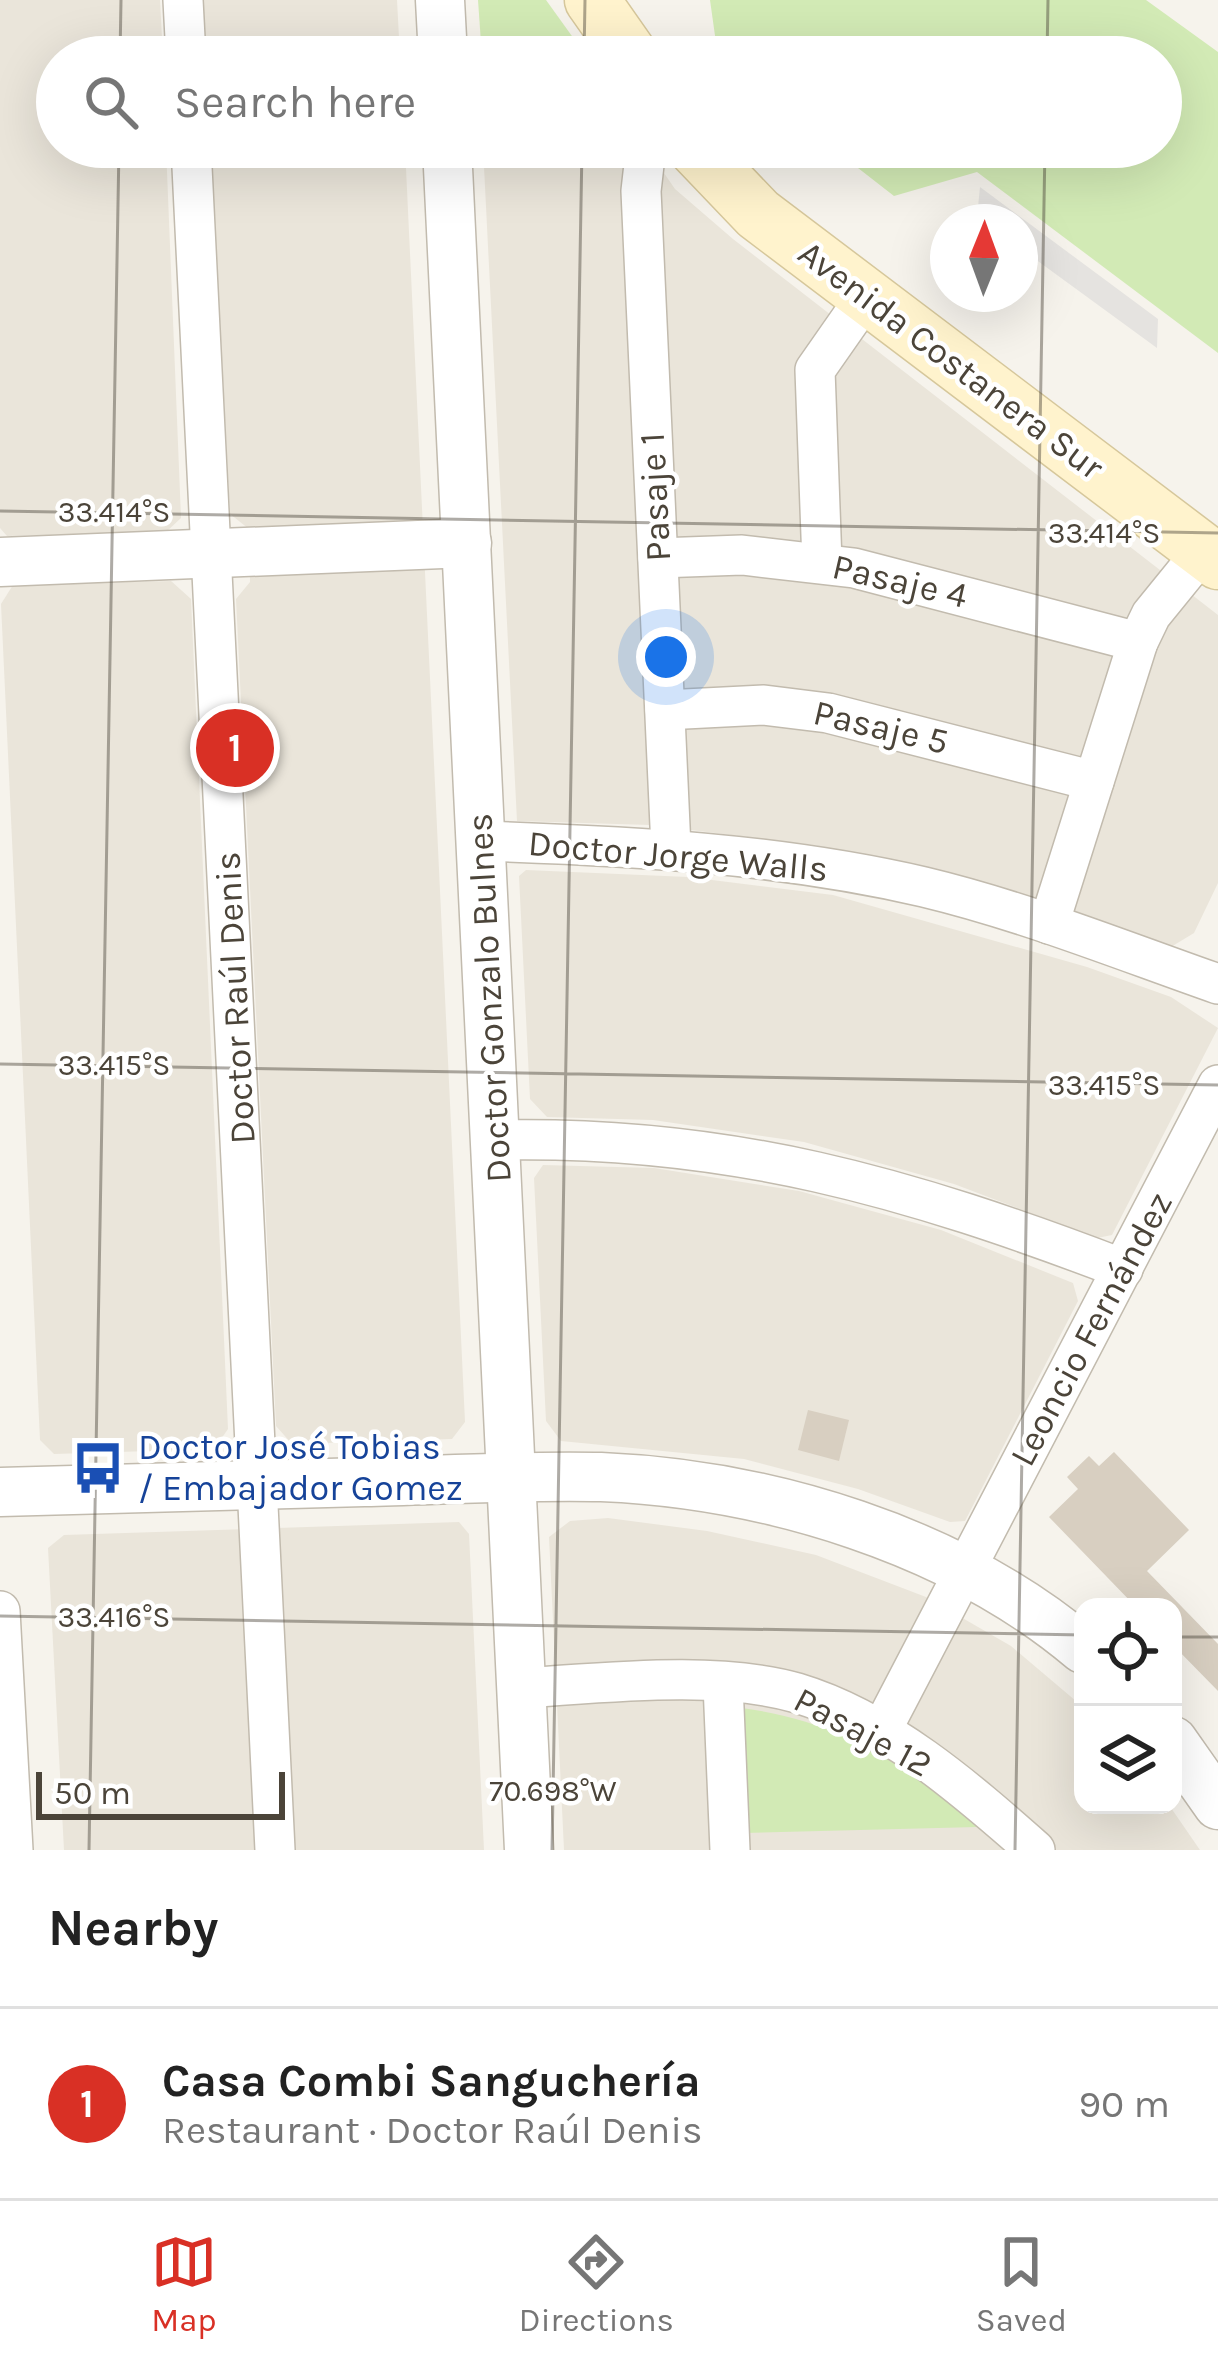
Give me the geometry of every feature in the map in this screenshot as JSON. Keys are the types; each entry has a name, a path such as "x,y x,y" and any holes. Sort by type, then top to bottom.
{"main road":[{"path":"592,0 617,36"},
{"name":"Avenida Costanera Sur","path":"714,168 758,214 1210,556"}],"street":[{"path":"183,0 185,36"},
{"path":"440,0 442,36"},
{"name":"Doctor Raúl Denis","path":"192,168 275,1850"},
{"name":"Doctor Gonzalo Bulnes","path":"448,168 529,1850"},
{"name":"Pasaje 1","path":"644,168 671,848"},
{"path":"822,563 815,370 866,297"},
{"path":"0,562 467,543"},
{"name":"Pasaje 4","path":"658,558 742,555 822,563 1138,642"},
{"path":"1049,924 1138,642 1151,615 1210,556"},
{"name":"Pasaje 5","path":"665,710 794,707 863,719 1094,781"},
{"name":"Doctor Jorge Walls","path":"481,841 671,848 861,874 1049,924 1218,984"},
{"name":"Leoncio Fernández","path":"880,1733 1218,1084"},
{"path":"496,1140 637,1143 781,1161 927,1197 1123,1270"},
{"path":"0,1492 512,1478 639,1480 758,1498 849,1524 963,1573 1036,1613 1074,1642"},
{"path":"0,1611 4,1784 13,1850"},
{"name":"Pasaje 12","path":"521,1688 638,1682 723,1684 796,1693 880,1733 939,1771 1035,1850"},
{"path":"723,1684 730,1850"},
{"path":"1182,1754 1218,1804"}],"shaded area":[{"path":"0,0 160,0 162,36 36,36 36,168 167,168 181,518 166,532 7,536 0,528"},
{"path":"203,0 397,0 399,36 205,36"},
{"path":"212,168 406,168 465,1422 452,1439 292,1444 276,1426 236,599 250,582 249,529 230,514"},
{"path":"484,168 660,168 675,189 733,239 1218,615 1218,883 1194,933 1166,950 897,863 814,845 650,825 517,821"},
{"path":"980,187 1003,204 978,204"},
{"path":"1038,230 1158,319 1157,348 1038,261"},
{"path":"171,581 191,599 228,1429 214,1449 54,1454 40,1440 1,604 13,585"},
{"path":"526,870 688,877 833,895 1087,967 1171,997 1218,1028 1112,1235 1097,1238 954,1184 804,1142 653,1120 547,1117 530,1099 519,876"},
{"path":"543,1165 654,1168 799,1191 941,1230 1073,1283 1078,1301 965,1521 950,1522 858,1489 744,1459 561,1441 546,1421 534,1178"},
{"path":"608,1518 707,1531 816,1555 926,1597 1011,1646 1074,1699 1074,1814 1175,1814 1200,1850 564,1850 549,1537 570,1521"},
{"path":"459,1522 469,1534 484,1850 64,1850 48,1548 64,1535"}],"green space":[{"path":"478,0 546,0 572,36 481,36"},
{"path":"710,0 1146,0 1218,52 1218,353 1038,218 1038,204 1020,204 977,172 894,196 858,168 1182,168 1182,36 715,36"},
{"path":"733,1707 803,1721 865,1746 922,1782 977,1827 742,1833"}],"building":[{"path":"808,1410 849,1420 839,1461 798,1450"},
{"path":"1114,1452 1189,1530 1147,1571 1173,1598 1127,1598 1049,1517 1078,1489 1067,1477 1089,1456 1099,1466"},
{"path":"1182,1607 1218,1644 1218,1691 1182,1654"}],"place":[{"name":"Casa Combi Sanguchería","path":"235,748"},
{"name":"Doctor José Tobias / Embajador Gomez","path":"98,1468"}]}
